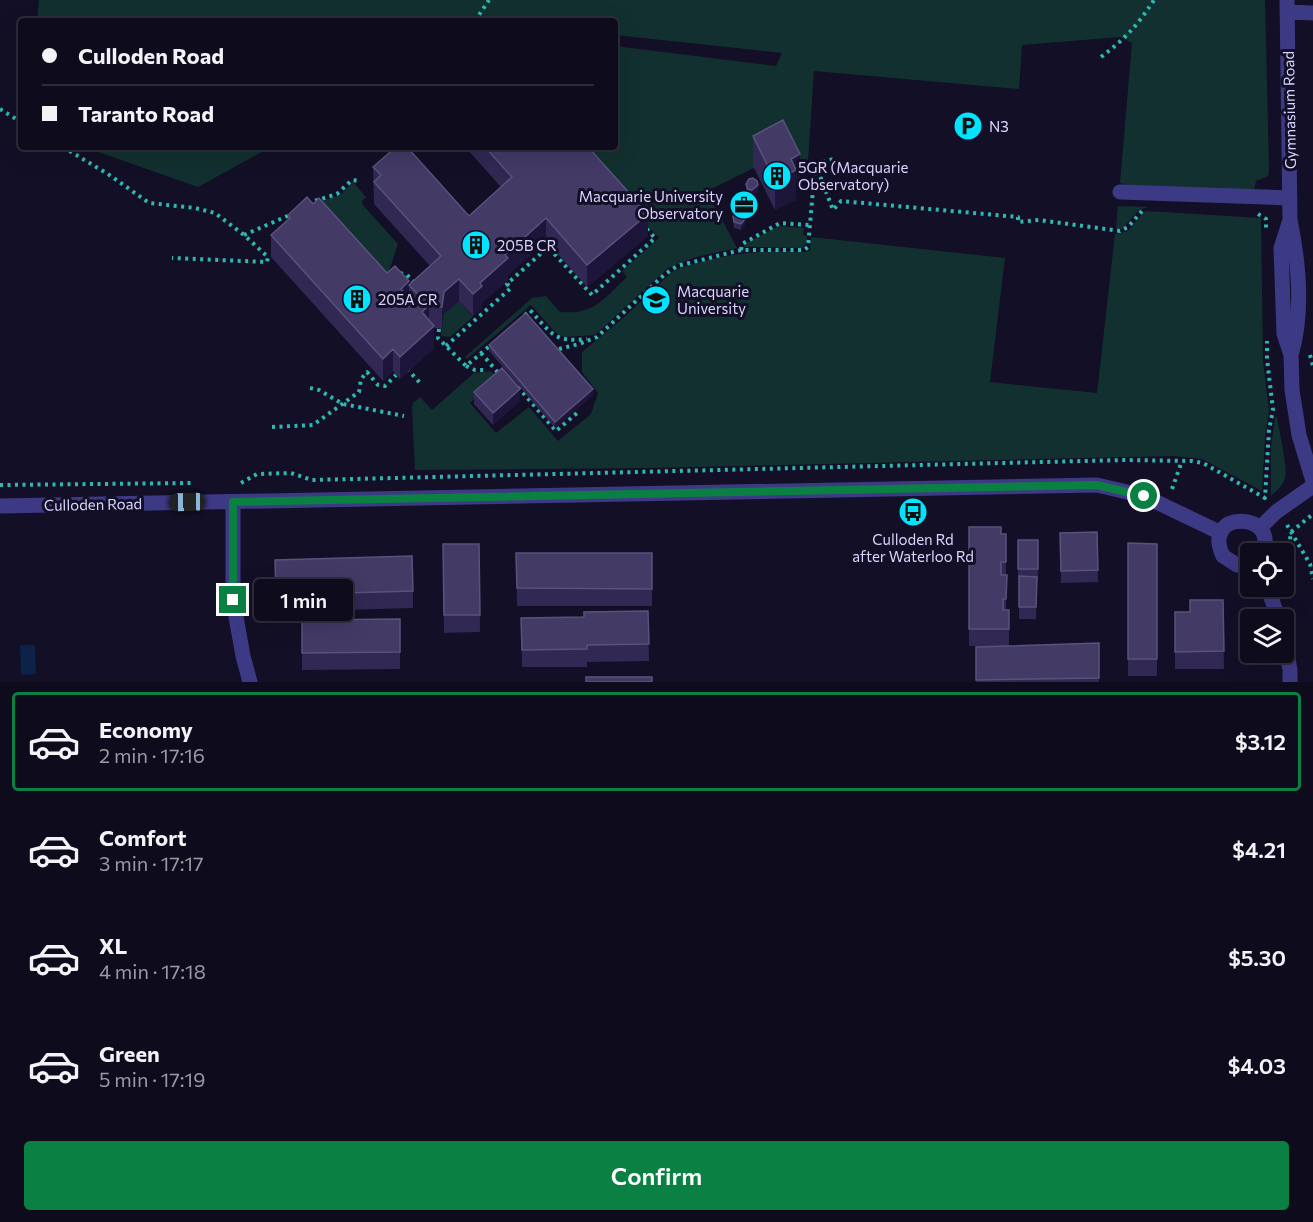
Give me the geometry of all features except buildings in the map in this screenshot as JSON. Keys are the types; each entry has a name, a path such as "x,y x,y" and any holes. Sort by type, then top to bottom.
{"street":[{"path":"1287,6 1313,13"},
{"name":"Gymnasium Road","path":"1287,6 1290,220 1281,248 1281,284 1284,334 1291,355 1292,390 1299,435 1313,481"},
{"path":"1120,192 1290,198"},
{"name":"Culloden Road","path":"0,506 1097,485 1144,496 1221,533"},
{"path":"1260,528 1276,512 1313,486"},
{"path":"233,502 233,600 250,682"},
{"path":"1240,565 1223,556 1220,549 1221,533 1233,521 1243,519 1252,522 1260,528 1265,537 1264,543"},
{"path":"1289,663 1290,682"}],"path":[{"path":"477,18 489,0"},
{"path":"1101,57 1125,39 1138,25 1154,0"},
{"path":"0,109 18,120"},
{"path":"68,150 149,203 206,210 224,219 268,257 267,262 172,258"},
{"path":"815,163 834,159"},
{"path":"815,163 832,210 841,201 1018,217 1018,222 1039,220 1120,231 1128,227 1142,210 1149,209"},
{"path":"559,349 597,337 671,269 741,250 804,250 808,247 815,163"},
{"path":"301,208 310,202 336,194 352,180 361,181"},
{"path":"244,235 296,212"},
{"path":"1257,213 1266,219 1266,241"},
{"path":"446,346 511,288 507,284 548,247 592,295 655,238 639,220"},
{"path":"741,250 742,244 773,224 810,225"},
{"path":"398,272 407,275 422,290"},
{"path":"604,275 609,280"},
{"path":"522,317 530,310 549,331 564,340 597,337"},
{"path":"439,329 438,338 466,366 475,370 487,370"},
{"path":"229,483 241,483 257,474 291,473 312,480 1124,460 1203,463 1265,498 1269,430 1273,410 1267,338"},
{"path":"466,366 497,339"},
{"path":"481,353 503,378 507,375 500,366"},
{"path":"405,367 421,384"},
{"path":"272,427 313,425 359,392 361,379 367,372 378,385 385,386 396,375"},
{"path":"512,385 526,397 556,431 577,412 575,411"},
{"path":"310,388 319,390 343,404 404,416"},
{"path":"1172,489 1182,461"},
{"path":"0,485 205,483"},
{"path":"1289,543 1291,532 1313,514"},
{"path":"1287,524 1310,564 1313,579"}],"green space":[{"path":"39,0 1265,0 1269,171 1268,176 1256,181 1254,190 1132,186 1120,183 1132,43 1120,37 1022,45 1019,89 814,71 808,162 789,162 754,168 707,191 737,248 696,257 668,268 595,335 564,337 555,332 531,305 467,359 465,357 532,298 546,296 560,312 582,311 598,304 627,277 622,271 659,238 600,173 572,150 618,150 618,46 776,66 782,53 618,35 618,18 37,18"},
{"path":"93,150 266,150 198,187"},
{"path":"353,182 366,197 362,204 398,244 386,280 315,203 340,195"},
{"path":"1118,206 1148,207 1139,210 1122,229 1116,228"},
{"path":"1146,211 1261,218 1263,360 1269,411 1262,491 1202,459 1173,456 651,468 415,470 412,407 420,397 432,410 474,373 491,371 497,378 470,403 496,433 529,407 558,441 591,414 598,393 582,372 582,352 621,320 672,272 696,263 727,256 774,251 807,252 810,250 811,237 1005,258 990,382 1097,393 1115,234 1128,231"},
{"path":"779,226 804,228 803,235 807,236 806,244 802,248 744,247 744,244"},
{"path":"459,301 473,317 450,337 441,336 444,314"},
{"path":"1277,417 1286,473 1283,483 1271,496 1271,447"}],"water":[{"path":"20,645 35,645 36,674 21,675"}],"place":[{"name":"N3","path":"968,126"},
{"name":"5GR (Macquarie Observatory)","path":"777,176"},
{"name":"Macquarie University Observatory","path":"744,205"},
{"name":"205B CR","path":"476,245"},
{"name":"205A CR","path":"357,299"},
{"name":"Macquarie University","path":"656,300"},
{"name":"Culloden Rd after Waterloo Rd","path":"913,512"}],"route":[{"path":"233,600 233,502 1097,485 1144,496"}]}
